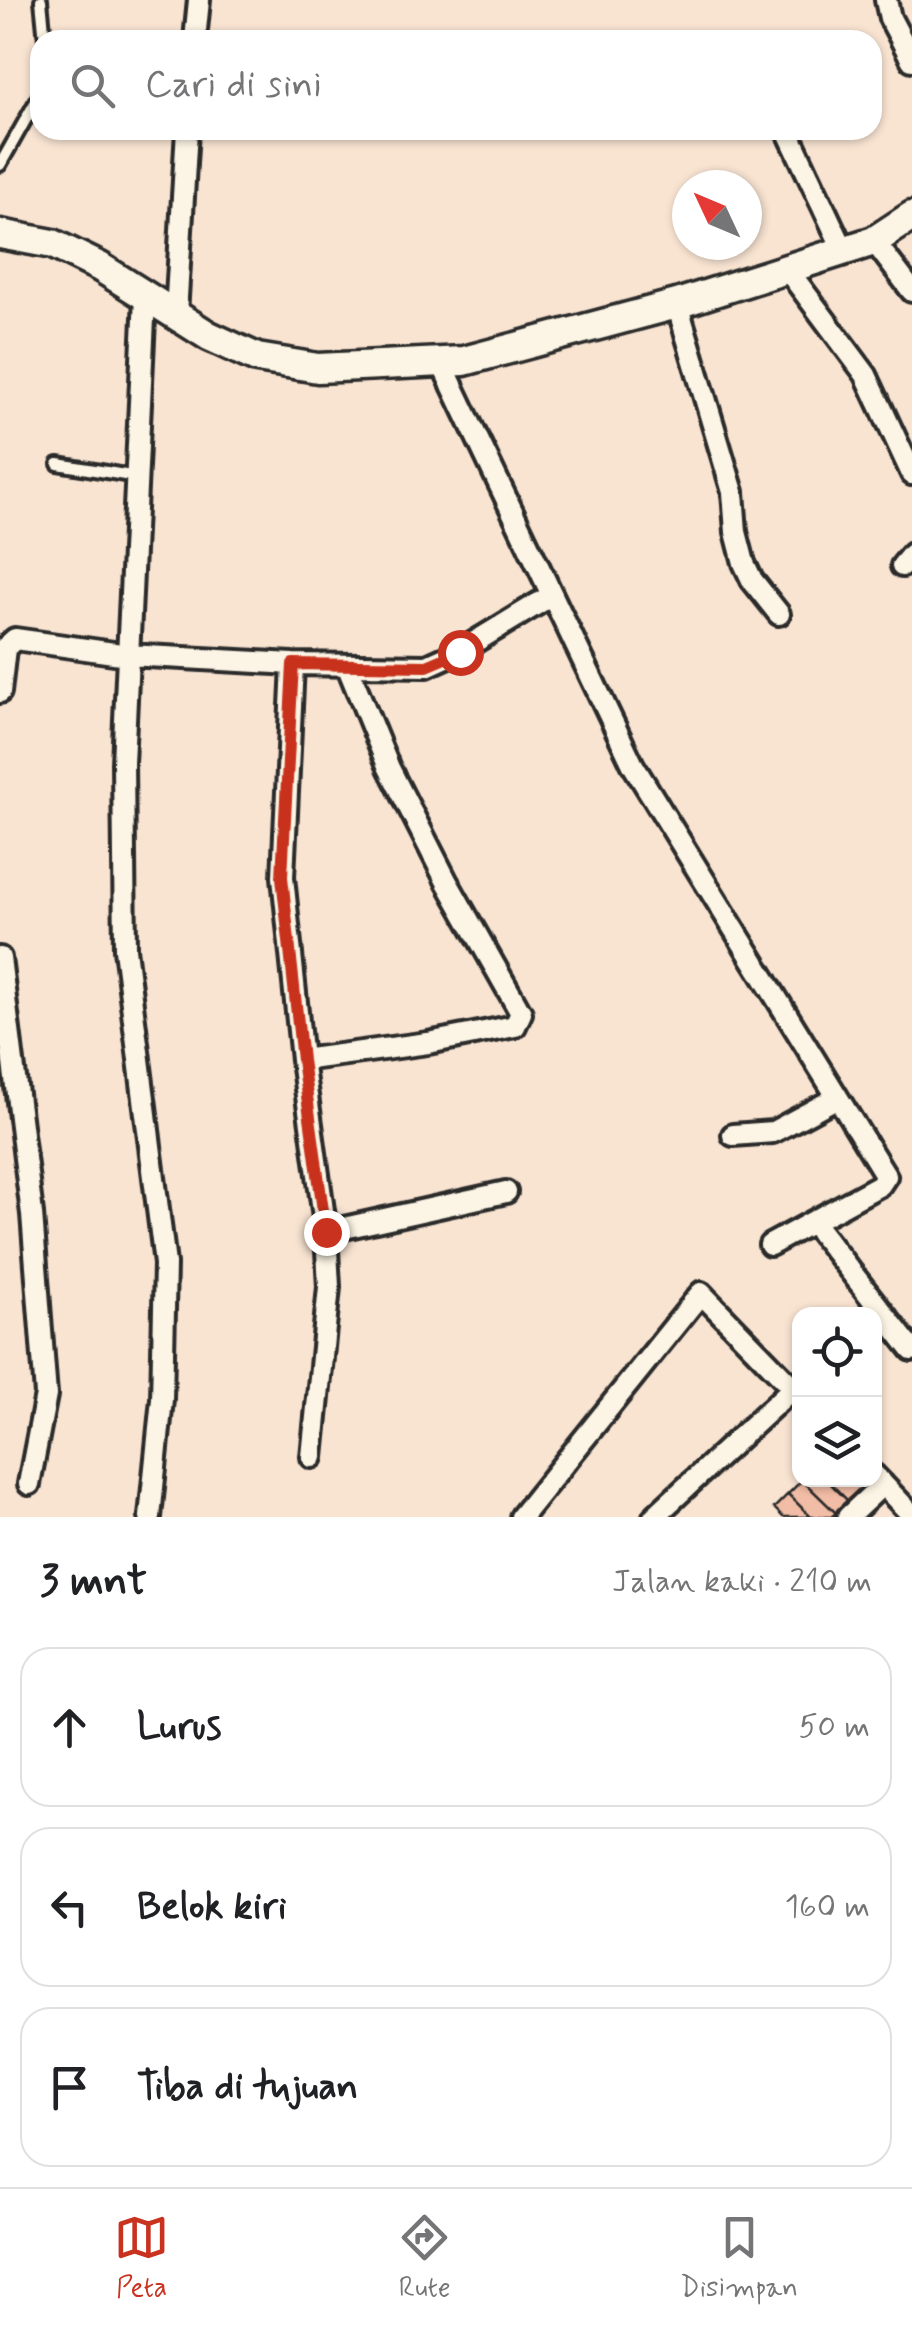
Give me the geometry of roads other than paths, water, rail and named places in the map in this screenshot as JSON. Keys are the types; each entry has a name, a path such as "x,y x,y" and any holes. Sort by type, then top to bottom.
{"main road":[{"path":"0,234 53,244 100,267 209,336 256,358 318,368 442,364 677,304 874,241 912,216"}],"street":[{"path":"197,30 200,0"},
{"path":"886,0 890,18 912,60"},
{"path":"176,314 187,140"},
{"path":"793,140 844,251"},
{"path":"874,241 912,292"},
{"path":"788,269 866,375 912,474"},
{"path":"146,297 122,763 125,948 164,1264 162,1398 150,1517"},
{"path":"677,304 733,492 736,532 744,563 752,580 779,614"},
{"path":"442,364 633,765 886,1176 880,1186 770,1246"},
{"path":"0,692 5,648 15,639 128,655 427,666 460,652 552,595"},
{"path":"293,664 282,877 326,1232 329,1287 312,1457"},
{"path":"302,1060 428,1043 515,1026 521,1013 447,882 390,768 347,665"},
{"path":"0,958 32,1214 46,1395 29,1484"},
{"path":"733,1135 773,1132 836,1098"},
{"path":"326,1232 506,1192"},
{"path":"814,1222 912,1350"},
{"path":"522,1517 700,1293 792,1388"},
{"path":"654,1517 792,1396"},
{"path":"882,1483 912,1515"},
{"path":"848,1517 873,1487"}],"lane":[{"path":"41,0 44,30"},
{"path":"0,166 30,112"},
{"path":"58,464 138,478"}]}
